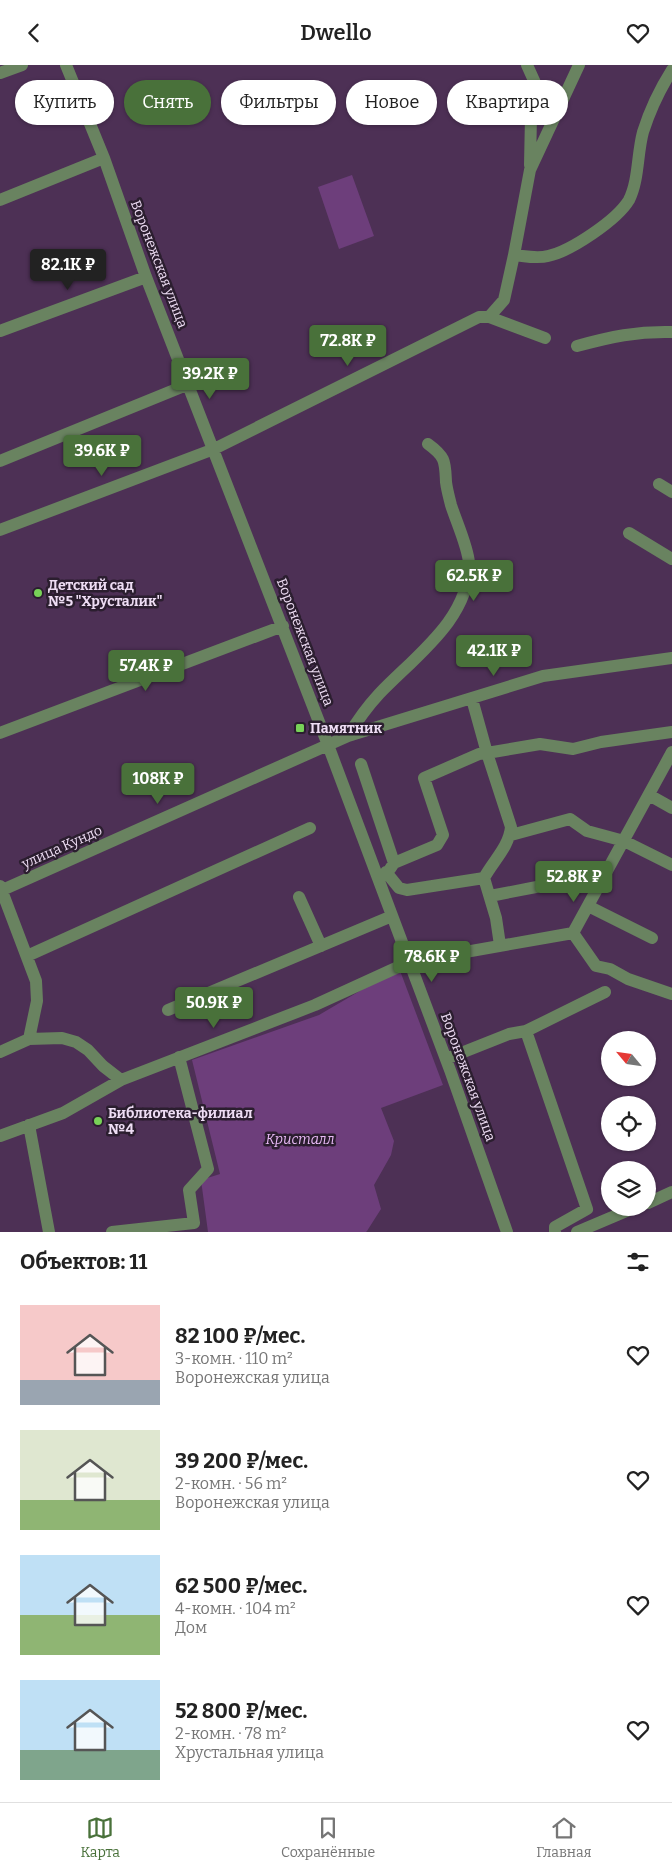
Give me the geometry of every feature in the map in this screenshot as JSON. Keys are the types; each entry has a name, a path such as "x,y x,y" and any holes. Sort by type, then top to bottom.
{"street":[{"path":"0,73 22,65"},
{"name":"Воронежская улица","path":"66,65 104,158 146,277 328,745 386,871 392,916 508,1232"},
{"path":"489,317 504,300 530,170 531,116 536,85 527,65"},
{"path":"530,170 579,65"},
{"path":"514,255 549,256 581,241 611,221 629,199 636,176 643,133 652,108 672,70"},
{"path":"0,200 104,158"},
{"path":"0,331 146,277"},
{"path":"0,530 214,449 479,317 489,317 545,338"},
{"path":"577,347 630,334 646,332 672,333"},
{"path":"0,461 189,384"},
{"path":"348,736 365,709 439,635 450,620 465,585 469,561 448,494 446,464 442,455 428,444"},
{"path":"659,484 672,492"},
{"path":"628,533 672,559"},
{"path":"0,733 283,626"},
{"name":"улица Кундо","path":"1,889 348,736 543,676 672,658"},
{"path":"472,699 486,753 511,827 505,848 484,877 496,918 500,945"},
{"path":"386,871 437,845 443,835 424,778 479,754 540,744 573,749 601,742 672,732"},
{"path":"574,933 672,752"},
{"path":"361,764 386,871 399,888 407,890 484,877"},
{"path":"649,795 672,808"},
{"path":"510,835 570,819 587,831 624,841 672,865"},
{"path":"27,956 310,828"},
{"path":"490,896 562,882 601,883"},
{"path":"1,889 36,981 37,1001 29,1039"},
{"path":"299,897 321,945"},
{"path":"588,906 652,938"},
{"path":"168,1010 392,916"},
{"path":"0,1136 64,1113 122,1080 315,1005 409,962 574,933"},
{"path":"574,933 596,966 610,969 628,979 672,995"},
{"path":"446,1059 509,1034 526,1031 605,992"},
{"path":"526,1031 587,1209 555,1227 555,1232"},
{"path":"0,1052 29,1039 62,1038 76,1042 88,1050 103,1066 122,1080"},
{"path":"112,1232 194,1223 189,1190 208,1169 179,1057"},
{"path":"29,1125 49,1232"},
{"path":"656,1199 672,1192"},
{"path":"577,1232 615,1216"}],"green space":[{"path":"352,175 374,236 339,249 318,187"},
{"name":"Кристалл","path":"399,968 443,1085 381,1108 394,1141 391,1155 374,1185 381,1209 367,1231 208,1232 201,1180 220,1174 192,1060 319,1015"}],"place":[{"name":"Детский сад №5 \"Хрусталик\"","path":"38,593"},
{"name":"Памятник","path":"300,728"},
{"name":"Библиотека-филиал №4","path":"98,1121"}]}
